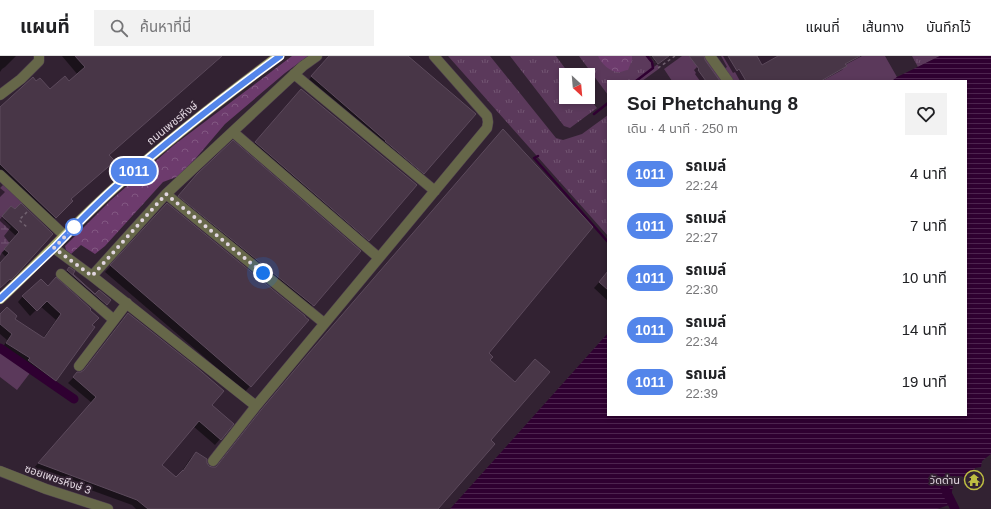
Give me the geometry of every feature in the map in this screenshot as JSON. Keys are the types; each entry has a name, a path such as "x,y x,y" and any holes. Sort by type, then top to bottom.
{"main road":[{"name":"ถนนเพชรหึงษ์","path":"0,299 114,188 188,125 242,83 280,56"}],"street":[{"path":"0,95 21,79 39,61 39,56"},
{"path":"92,276 166,194 294,74 318,56"},
{"path":"213,461 324,323 487,128 487,116 434,56"},
{"path":"710,56 727,80"},
{"path":"294,74 435,191"},
{"path":"233,132 379,258"},
{"path":"0,176 65,236"},
{"path":"166,194 324,323"},
{"path":"54,248 127,303 256,406"},
{"path":"61,274 114,320"},
{"path":"79,366 127,303"},
{"name":"ซอยเพชรหึงษ์ 3","path":"0,472 108,509"}],"path":[{"path":"658,68 675,56"},
{"path":"28,228 19,220 32,206"}],"green space":[{"path":"292,56 308,56 285,73 225,124 179,176 163,182 105,246 95,254 81,245 71,254 66,250 65,246 111,200 174,145"},
{"path":"448,56 490,56 556,138 563,140 582,134 607,116 607,235"},
{"path":"510,56 556,56 565,68 559,68 559,104 594,104 597,108 570,128 564,126"},
{"path":"579,56 651,56 660,68 643,80 607,80 607,94 595,78 595,68 588,68"},
{"path":"598,56 632,56 632,60 628,70 615,72 606,67"},
{"path":"682,56 706,56 718,73 727,67 721,56 885,56 897,77 893,80 671,80 664,69"},
{"path":"912,56 940,56 918,67"},
{"path":"5,183 25,201 4,220 0,216 0,188"},
{"path":"0,216 11,227 4,236 11,245 2,252 0,256"},
{"path":"0,351 30,373 17,390 0,377"}],"shaded area":[{"path":"940,56 991,56 991,454 982,461 981,467 975,468 974,472 965,478 961,476 954,482 949,505 937,509 450,509 607,334 607,416 967,416 967,80 893,80"}],"building":[{"path":"75,56 222,56 109,155 115,161 71,199 73,201 56,218 0,164 0,107 33,77 36,81 40,78 50,89 65,76 69,81 85,67"},
{"path":"329,56 408,56 476,114 424,174 311,76"},
{"path":"652,56 669,56 658,64"},
{"path":"689,56 704,56 705,60 719,80 705,80 698,70 699,69"},
{"path":"728,56 757,56 762,65 778,56 860,56 845,64 847,66 823,80 745,80 739,69 737,71"},
{"path":"301,89 417,185 369,241 255,142"},
{"path":"503,129 593,227 489,353 493,357 490,360 515,382 535,359 550,372 491,440 495,444 438,509 148,509 137,500 38,463 96,397 73,377 77,372 84,370 128,313 224,391 212,405 234,424 221,440 199,421 162,465 176,477 183,471 196,452 207,459 209,466 216,467 309,353"},
{"path":"233,140 361,251 314,306 178,196 197,174"},
{"path":"21,203 53,234 16,275 0,288 0,263 9,253 4,249 19,232 2,216 11,206 15,209"},
{"path":"167,203 309,320 251,387 110,265"},
{"path":"69,267 75,271 73,274 95,294 99,290 111,300 107,305 67,270"},
{"path":"607,272 607,289 599,282"},
{"path":"56,277 99,318 92,325 95,327 56,381 28,360 30,358 6,343 12,334 0,324 0,314 7,307 17,316 15,319 44,338 61,314 47,301 37,311 22,296 41,279 48,286"}],"waterway":[{"path":"637,80 653,68 652,62 647,56"},
{"path":"594,114 607,104"},
{"path":"538,156 534,158 607,241"},
{"path":"0,348 74,399"},
{"path":"945,489 955,509"}],"bus line":[{"name":"1011","path":"0,299 120,183 188,125 242,83 280,56"}],"place":[{"name":"วัดด่าน","path":"974,480"}],"route":[{"path":"74,227 54,248 92,276 156,203 166,194 263,273"}]}
